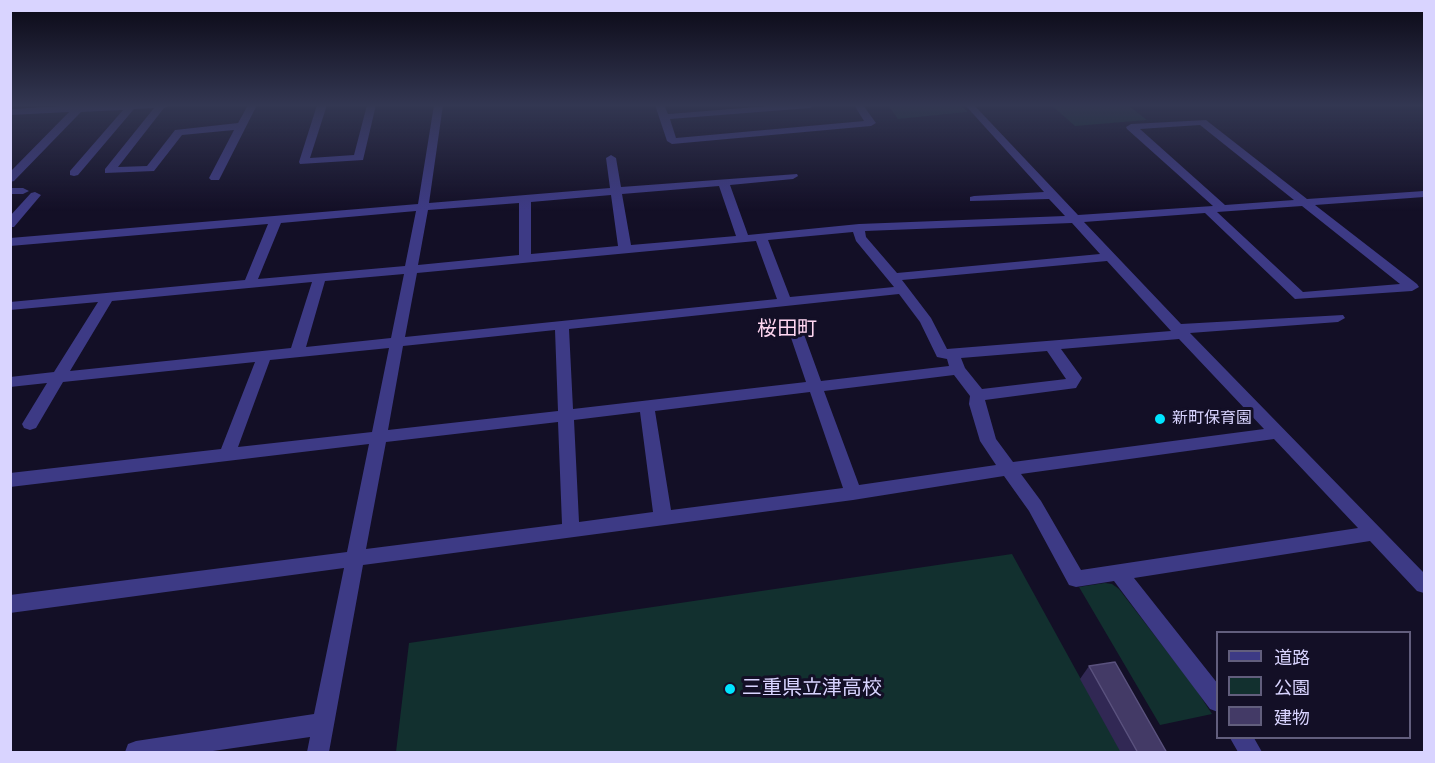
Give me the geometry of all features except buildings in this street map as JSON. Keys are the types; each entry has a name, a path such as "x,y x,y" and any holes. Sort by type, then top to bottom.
{"street":[{"path":"10,179 46,141"},
{"path":"74,172 102,141"},
{"path":"132,141 109,171 150,169 172,141"},
{"path":"215,178 234,141"},
{"path":"311,141 304,162 359,158 363,141"},
{"path":"318,753 423,207 433,141"},
{"path":"1003,141 1110,257 1425,585"},
{"path":"1146,141 1221,207"},
{"path":"1226,141 1418,286"},
{"path":"611,158 625,249"},
{"path":"10,242 793,176"},
{"path":"723,182 743,238"},
{"path":"10,191 29,193 10,224"},
{"path":"10,306 859,228 1075,219 1425,194"},
{"path":"975,199 1054,195"},
{"path":"525,199 525,258"},
{"path":"1207,209 1300,296 1418,286"},
{"path":"250,283 276,220"},
{"path":"859,228 860,238 926,321 942,354 1052,347 1182,331 1338,318"},
{"path":"761,237 784,302"},
{"path":"893,277 1110,257"},
{"path":"297,352 320,277"},
{"path":"10,382 903,290"},
{"path":"30,424 108,297"},
{"path":"562,325 571,531"},
{"path":"794,326 853,493"},
{"path":"978,396 1071,384 1075,378 1052,347"},
{"path":"952,354 958,370 978,396 977,404 988,441 1010,469 1076,579 1375,533"},
{"path":"227,455 264,356"},
{"path":"10,480 958,370"},
{"path":"647,406 663,518"},
{"path":"10,604 853,493 1010,469 1278,433"},
{"path":"1119,573 1216,699"},
{"path":"136,753 323,724"},
{"path":"1242,739 1251,753"}],"green space":[{"name":"三重県立津高校","path":"1012,554 1121,752 396,752 409,643"},
{"path":"1112,584 1119,589 1195,688 1212,714 1160,725 1079,587"}],"place":[{"name":"新町保育園","path":"1160,419"},
{"name":"三重県立津高校","path":"730,689"}],"district":[{"name":"桜田町","path":"787,330"}]}
